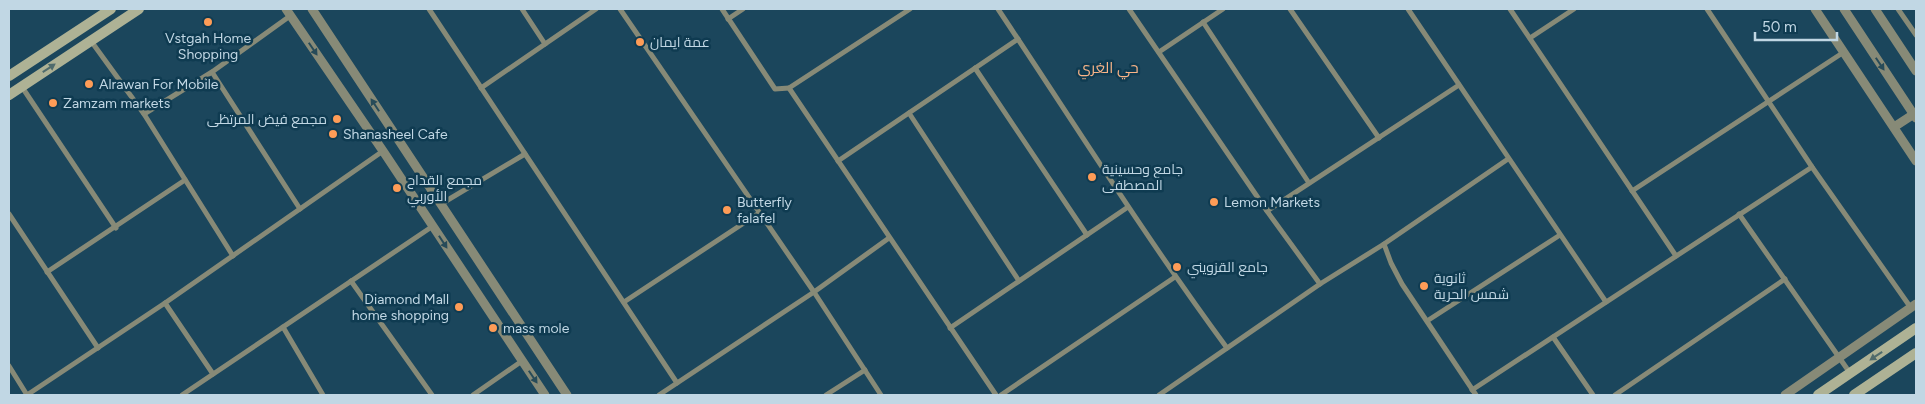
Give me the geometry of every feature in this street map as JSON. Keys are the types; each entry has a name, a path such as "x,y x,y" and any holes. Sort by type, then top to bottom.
{"main road":[{"path":"9,76 111,9"},
{"path":"9,95 140,9"},
{"path":"1818,395 1916,328"},
{"path":"1854,395 1916,353"}],"street":[{"path":"312,9 567,395"},
{"path":"429,9 677,383"},
{"path":"522,9 545,44"},
{"path":"481,88 596,9"},
{"path":"620,9 814,292 881,395"},
{"path":"722,9 775,89 790,88 910,9"},
{"path":"728,18 743,9"},
{"path":"998,9 1175,277 1227,348"},
{"path":"1129,9 1267,211 1320,284"},
{"path":"1159,52 1223,9"},
{"path":"1290,9 1379,138"},
{"path":"1409,9 1508,159 1606,302"},
{"path":"1510,9 1676,256"},
{"path":"1530,38 1574,9"},
{"path":"1706,9 1812,167 1914,306 1785,395"},
{"path":"1815,9 1916,161"},
{"path":"1844,9 1915,116 1894,127"},
{"path":"1875,9 1916,71"},
{"path":"1898,9 1916,35"},
{"path":"144,114 212,72 288,12 545,395"},
{"path":"1202,22 1310,183"},
{"path":"838,161 1018,39"},
{"path":"91,41 144,114 233,256"},
{"path":"1632,191 1844,52"},
{"path":"975,68 1087,235"},
{"path":"212,72 300,209"},
{"path":"1267,211 1459,85"},
{"path":"22,86 116,228"},
{"path":"790,88 996,395"},
{"path":"909,112 1019,281"},
{"path":"9,366 27,395 166,303 383,152"},
{"path":"441,204 525,154"},
{"path":"1159,395 1320,284 1384,244 1508,159"},
{"path":"1384,244 1391,263 1474,393 1553,337 1812,167"},
{"path":"47,272 186,180"},
{"path":"950,328 1128,207"},
{"path":"624,302 759,213"},
{"path":"9,214 98,348"},
{"path":"1740,214 1850,373"},
{"path":"182,395 432,226"},
{"path":"1427,321 1560,235"},
{"path":"659,395 814,292 890,238"},
{"path":"1001,395 1175,277"},
{"path":"1615,395 1785,279"},
{"path":"351,281 432,395"},
{"path":"484,306 500,296"},
{"path":"166,303 214,374"},
{"path":"283,327 323,395"},
{"path":"1553,337 1593,395"},
{"path":"473,395 522,361"},
{"path":"826,395 865,370"}],"place":[{"name":"Vstgah Home Shopping","path":"208,22"},
{"name":"عمة ايمان","path":"640,42"},
{"name":"Alrawan For Mobile","path":"89,84"},
{"name":"Zamzam markets","path":"53,103"},
{"name":"مجمع فيض المرتظى","path":"337,119"},
{"name":"Shanasheel Cafe","path":"333,134"},
{"name":"جامع وحسينية المصطفى","path":"1092,177"},
{"name":"مجمع القداح الأوربي","path":"397,188"},
{"name":"Lemon Markets","path":"1214,202"},
{"name":"Butterfly falafel","path":"727,210"},
{"name":"جامع القزويني","path":"1177,267"},
{"name":"ثانوية شمس الحرية","path":"1424,286"},
{"name":"Diamond Mall home shopping","path":"459,307"},
{"name":"mass mole","path":"493,328"}],"district":[{"name":"حي الغري","path":"1108,68"}]}
